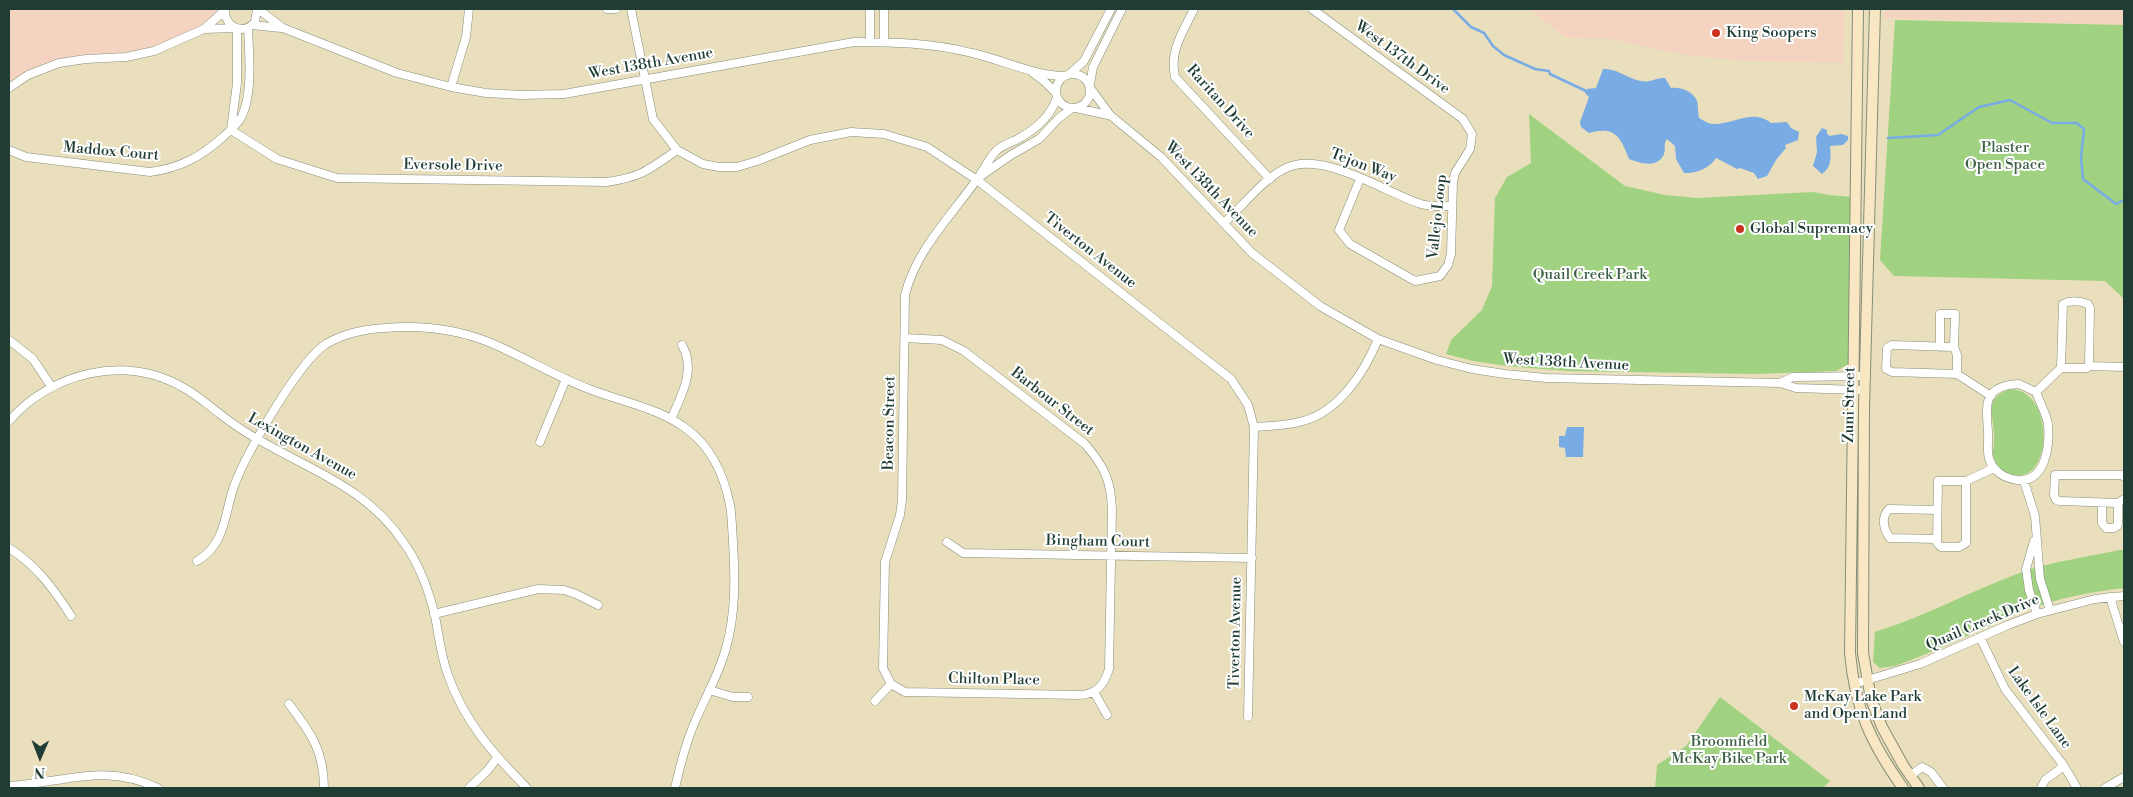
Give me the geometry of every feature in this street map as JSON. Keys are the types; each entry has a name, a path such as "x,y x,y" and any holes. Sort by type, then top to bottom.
{"main road":[{"name":"Zuni Street","path":"1858,9 1858,141 1850,646 1854,684 1859,708 1868,731 1888,767 1903,788"},
{"name":"Zuni Street","path":"1875,9 1870,128 1865,390 1863,653 1871,699 1882,727 1919,788"}],"street":[{"path":"225,9 228,23 236,28"},
{"path":"9,88 28,75 59,63 86,59 126,57 154,51 204,29 225,9"},
{"name":"Maddox Court","path":"9,150 26,157 150,172 169,170 187,163 208,150 238,124 243,114 249,84 250,27 257,17 258,9"},
{"name":"West 138th Avenue","path":"258,9 284,28 397,73 451,87 486,93 522,95 564,94 825,46 870,42 937,46 970,52 1029,71 1068,74"},
{"path":"451,87 466,37 469,9"},
{"path":"607,9 616,9"},
{"name":"Tiverton Avenue","path":"631,9 653,119 677,150 703,164 719,167 737,167 810,140 850,132 875,133 905,139 927,147 977,180 1231,379 1248,406 1254,427 1248,717"},
{"path":"870,9 870,42"},
{"path":"884,9 884,42"},
{"path":"1111,9 1084,60 1057,83 1056,95 1063,105 1074,108 1085,103 1093,67 1122,9"},
{"name":"Raritan Drive","path":"1194,9 1174,50 1172,64 1175,77 1270,179"},
{"name":"West 137th Drive","path":"1312,9 1463,120 1472,134"},
{"name":"West 138th Avenue","path":"236,28 284,28"},
{"path":"204,29 236,28"},
{"path":"231,130 238,84 236,28"},
{"name":"West 138th Avenue","path":"1029,71 1044,81 1056,95"},
{"path":"1068,74 1082,76 1090,87"},
{"name":"West 138th Avenue","path":"1090,87 1110,115 1161,157 1252,253 1296,290 1334,315 1378,338 1437,360 1472,369 1505,374 1546,378 1780,383 1796,388 1865,390"},
{"name":"Beacon Street","path":"891,684 883,668 885,562 900,515 902,500 906,295 910,275 922,253 977,180 985,164 998,149 1028,134 1051,111 1056,95"},
{"name":"West 138th Avenue","path":"1074,108 1110,115"},
{"name":"Beacon Street","path":"977,180 1011,155 1039,139 1059,118 1074,108"},
{"name":"Eversole Drive","path":"231,130 277,159 337,178 607,182 628,179 645,173 677,150"},
{"name":"Vallejo Loop","path":"1360,179 1339,230 1350,244 1415,281 1440,276 1448,266 1451,254 1452,182 1455,173 1470,149 1472,134"},
{"name":"Tejon Way","path":"1224,223 1270,179 1293,165 1311,162 1338,169 1420,203 1452,206"},
{"path":"2061,368 2063,304 2068,302 2081,302 2088,304 2090,308 2089,366"},
{"path":"1940,347 1940,314 1955,314 1954,347 1957,355 1958,374"},
{"path":"197,561 211,551 218,540 234,485 258,439 308,359 327,343 361,331 400,327 429,328 457,332 502,348 566,380 671,419 696,437 713,458 725,482 731,509 734,564 732,624 722,662 685,748 675,788"},
{"name":"Barbour Street","path":"905,338 942,340 964,351 1084,444 1097,458 1107,475 1111,490 1109,669 1105,681 1094,692"},
{"path":"1254,427 1304,421 1319,414 1345,394 1360,376 1378,338"},
{"path":"9,340 33,360 51,386"},
{"path":"671,419 684,390 689,366 688,356 682,345"},
{"path":"1954,347 1892,345 1887,348 1886,369 1892,372 1958,374 1991,396"},
{"path":"2036,392 2061,368 2087,368 2089,366 2124,367"},
{"name":"Lexington Avenue","path":"9,421 22,408 51,386 80,376 98,372 129,371 146,374 183,387 258,439 353,490 382,516 404,542 426,587 434,614 443,659 461,708 479,736 497,758 527,788"},
{"name":"West 138th Avenue","path":"1780,383 1793,377 1866,376"},
{"path":"540,442 566,380"},
{"path":"2010,384 2019,384 2036,392 2048,425 2048,445 2041,468 2035,475 2024,481 2004,476 1994,468 1988,459 1986,414 1991,396 1995,390 2010,384"},
{"path":"1966,481 1966,543 1960,547 1941,547 1937,543 1938,481 1966,481 1994,468"},
{"path":"2102,503 2102,523 2106,528 2114,528 2118,524 2121,501 2102,503 2060,502 2056,500 2054,495 2055,475 2122,475 2124,477"},
{"path":"2024,481 2035,516 2035,537 2040,579 2050,610"},
{"path":"1937,510 1889,509 1885,513 1884,519 1884,531 1890,538 1937,539"},
{"path":"2035,537 2026,570 2029,590 2037,614"},
{"name":"Bingham Court","path":"947,542 963,553 1252,558"},
{"path":"9,548 28,562 53,588 71,616"},
{"path":"434,614 538,589 564,590 598,605"},
{"name":"Quail Creek Drive","path":"1854,684 1920,664 2037,614 2110,597 2124,596"},
{"path":"2110,597 2124,642"},
{"name":"Lake Isle Lane","path":"1980,637 2006,688 2064,766 2077,788"},
{"path":"875,701 891,684"},
{"name":"Chilton Place","path":"891,684 904,692 1080,695 1094,692"},
{"path":"709,690 733,697 748,698"},
{"path":"1094,692 1107,715"},
{"path":"289,704 309,730 316,744 324,772 324,788"},
{"path":"469,788 487,771 497,758"},
{"name":"Lake Isle Lane","path":"2041,788 2045,780 2064,766"},
{"path":"1910,776 1922,767 1932,772 1943,788"},
{"path":"9,786 88,774 105,774 130,778 158,788"},
{"path":"2105,788 2124,777"}],"shaded area":[{"path":"9,9 225,9 204,29 154,51 59,63 9,88"},
{"path":"1528,9 1844,9 1843,63 1746,61 1686,55 1613,39 1567,38"},
{"path":"1884,9 2124,9 2124,25 1884,18"}],"green space":[{"name":"Plaster Open Space","path":"1895,20 2124,25 2124,299 2105,281 1894,276 1880,260"},
{"name":"Quail Creek Park","path":"1529,114 1625,186 1665,195 1697,198 1813,192 1852,197 1849,364 1836,371 1757,374 1566,371 1507,366 1473,361 1446,354 1451,340 1482,310 1492,286 1495,198 1507,177 1531,163"},
{"path":"2012,389 2025,393 2034,403 2041,416 2043,430 2043,446 2039,459 2033,469 2018,476 2004,471 1997,463 1993,453 1993,401 2003,392"},
{"path":"2124,550 2124,588 2075,596 2039,606 1895,666 1880,668 1873,662 1875,632 1894,626 2025,571"},
{"name":"Broomfield McKay Bike Park","path":"1720,697 1830,781 1823,788 1655,788 1657,765 1686,746"}],"water":[{"path":"1603,69 1613,70 1641,81 1665,78 1671,88 1682,89 1693,95 1697,101 1699,118 1709,123 1720,124 1750,117 1764,119 1771,123 1787,122 1791,128 1799,132 1798,140 1785,145 1786,148 1776,160 1767,176 1758,179 1754,173 1740,168 1737,169 1716,158 1702,170 1684,173 1676,159 1675,146 1667,139 1664,154 1657,162 1648,164 1633,161 1629,159 1623,144 1611,132 1598,131 1589,133 1581,127 1580,122 1589,97 1585,93 1587,89 1596,88"},
{"path":"1822,128 1827,130 1827,134 1830,136 1841,134 1848,136 1848,140 1843,145 1830,146 1831,158 1829,165 1822,174 1813,166 1817,152 1816,137"},
{"path":"1567,427 1584,427 1583,457 1566,457 1565,448 1559,447 1559,436 1565,436"}],"waterway":[{"path":"1453,9 1471,27 1484,33 1493,46 1504,55 1535,69 1549,71 1550,74 1586,91"},
{"path":"1888,138 1938,135 1979,107 2010,100 2052,123 2077,123 2084,129 2081,158 2083,179 2116,204 2124,200"}],"place":[{"name":"King Soopers","path":"1716,33"},
{"name":"Global Supremacy","path":"1740,229"},
{"name":"McKay Lake Park and Open Land","path":"1794,706"}]}
